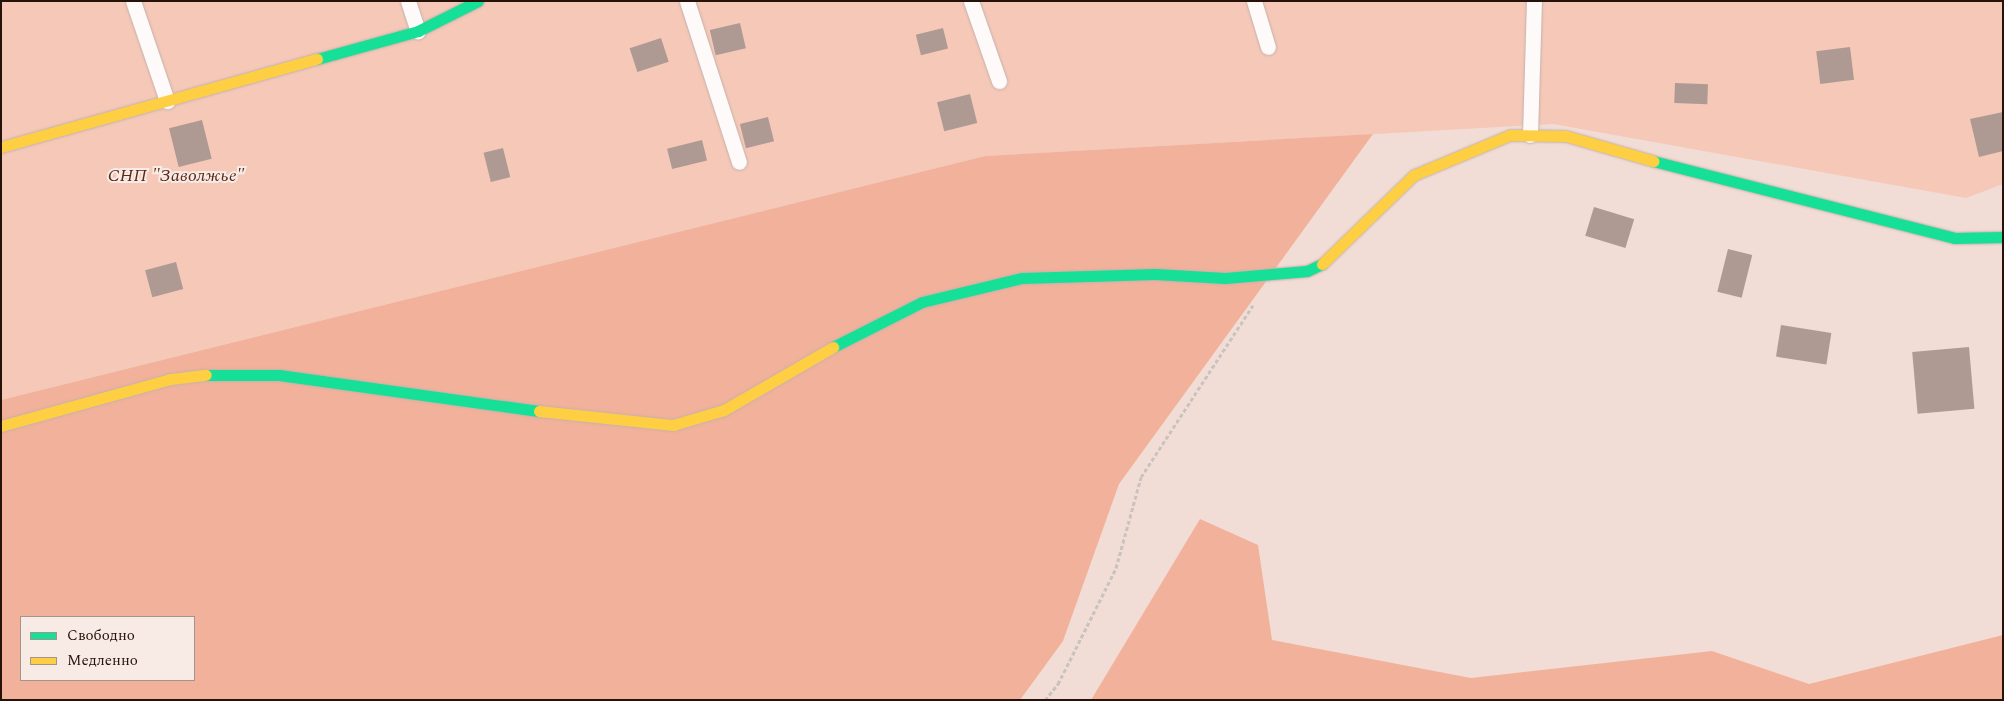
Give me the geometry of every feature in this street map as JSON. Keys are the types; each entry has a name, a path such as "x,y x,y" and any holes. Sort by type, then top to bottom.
{"street":[{"path":"1,147 418,31 478,1"},
{"path":"1,426 171,379 226,372 279,375 635,424 674,425 724,410 883,318 922,302 1022,278 1272,274 1307,271 1328,261 1414,175 1495,139 1530,136 1566,136 1669,166 1955,238 2003,237"}],"lane":[{"path":"132,1 167,101"},
{"path":"408,1 418,31"},
{"path":"687,1 739,162"},
{"path":"971,1 999,81"},
{"path":"1254,1 1268,47"},
{"path":"1530,136 1534,1"}],"path":[{"path":"1045,700 1058,684 1116,568 1141,476 1272,274"}],"green space":[{"name":"СНП \"Заволжье\"","path":"1,1 2003,1 2003,184 1966,198 1553,124 985,156 1,400"}],"shaded area":[{"path":"1373,134 1119,484 1063,641 1020,700 1,700 1,400 985,156"},
{"path":"1200,519 1258,545 1272,640 1471,678 1712,651 1809,684 2003,635 2003,700 1091,700"}],"building":[{"path":"740,23 746,48 716,55 710,30"},
{"path":"943,28 948,48 921,55 916,35"},
{"path":"661,38 669,62 637,72 630,48"},
{"path":"1850,47 1854,80 1820,84 1816,51"},
{"path":"1675,83 1708,84 1707,104 1674,103"},
{"path":"970,94 977,123 944,131 937,102"},
{"path":"2003,112 2003,151 1979,157 1970,119"},
{"path":"768,117 774,141 746,148 740,124"},
{"path":"202,120 212,159 179,167 169,128"},
{"path":"702,140 707,160 672,169 667,149"},
{"path":"503,148 510,177 491,182 484,153"},
{"path":"1594,207 1634,219 1625,248 1585,236"},
{"path":"1728,249 1752,255 1742,298 1717,292"},
{"path":"176,262 183,289 152,297 145,270"},
{"path":"1781,325 1831,333 1826,365 1776,357"},
{"path":"1969,347 1974,409 1918,414 1912,352"}],"traffic: fast":[{"path":"317,59 418,31 478,1"},
{"path":"1653,161 1955,238 2003,237"},
{"path":"833,347 922,302 1022,278 1155,274 1225,278 1307,271 1322,264"},
{"path":"206,375 279,375 539,411"}],"traffic: slow":[{"path":"1,147 317,59"},
{"path":"1322,264 1414,175 1510,135 1566,136 1653,161"},
{"path":"539,411 673,425 724,410 833,347"},
{"path":"1,426 171,379 206,375"}]}
